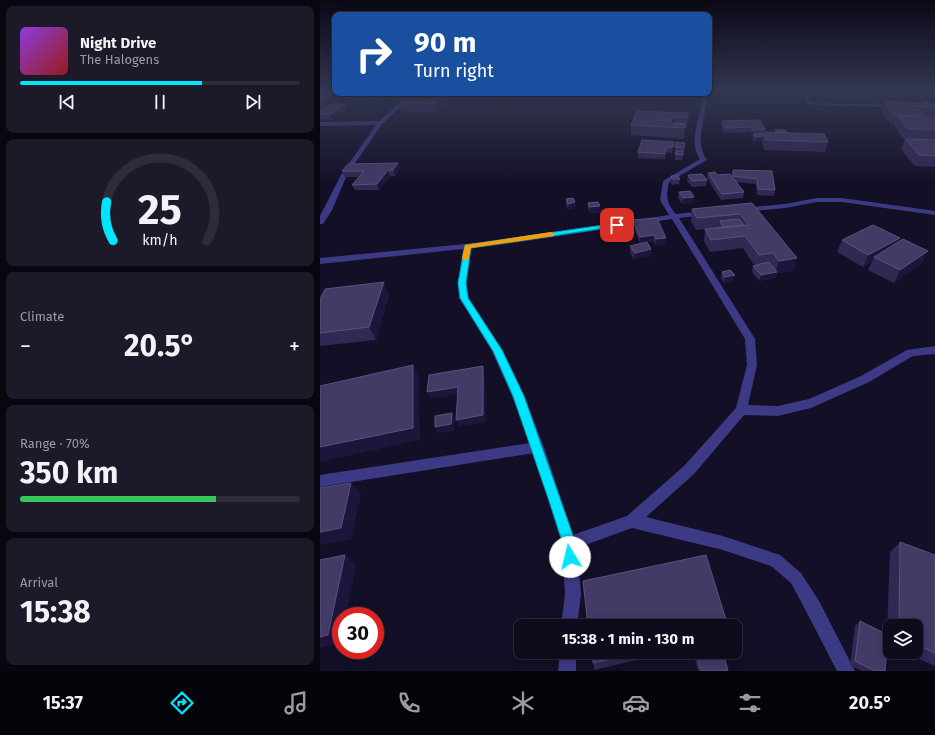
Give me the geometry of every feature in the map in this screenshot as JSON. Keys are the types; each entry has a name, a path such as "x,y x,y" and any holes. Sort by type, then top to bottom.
{"street":[{"path":"569,544 632,521 689,470 741,410 752,365 750,339 674,216 664,206 663,197 666,181 704,160 698,149 701,122"},
{"path":"320,124 380,123"},
{"path":"320,222 328,210 344,175 380,123"},
{"path":"737,210 785,206 817,200 842,200 935,213"},
{"path":"320,261 467,247 674,216 714,213"},
{"path":"467,247 462,283 464,298 497,350 518,396 538,447 569,544 573,594 570,619"},
{"path":"741,410 778,411 811,403 865,379 911,353 935,350"},
{"path":"320,481 538,447"},
{"path":"632,521 723,544 775,560 796,578 813,607 846,671"},
{"path":"567,671 568,659"}],"building":[{"path":"632,122 671,122 686,125 685,128 631,125"},
{"path":"723,122 761,122 765,129 753,130 751,127 725,128"},
{"path":"902,122 935,122 935,130 907,129"},
{"path":"775,130 785,130 788,133 777,132"},
{"path":"764,132 824,134 828,142 766,140"},
{"path":"761,133 763,136 757,137 753,135"},
{"path":"905,139 935,140 935,156 919,155"},
{"path":"642,140 674,142 673,147 666,147 665,154 638,152"},
{"path":"676,142 685,143 684,148 675,147"},
{"path":"676,151 683,151 683,155 675,154"},
{"path":"398,163 393,170 388,170 377,184 352,185 364,171 342,171 348,164"},
{"path":"733,170 772,171 775,190 758,189 757,179 733,176"},
{"path":"715,172 717,175 730,174 744,192 722,194 708,173"},
{"path":"702,174 707,180 692,181 688,175"},
{"path":"671,176 678,176 680,179 672,179"},
{"path":"690,191 694,197 683,198 679,192"},
{"path":"573,198 575,202 568,204 566,199"},
{"path":"598,202 600,206 589,207 588,203"},
{"path":"752,203 797,258 779,261 773,253 759,255 745,236 711,240 705,229 749,225 740,214 697,218 692,209"},
{"path":"657,218 666,238 656,239 654,235 640,237 635,225 621,226 619,221"},
{"path":"739,219 744,225 723,227 720,221"},
{"path":"873,225 900,238 868,255 842,240"},
{"path":"903,239 928,251 900,270 874,257"},
{"path":"647,242 651,249 635,253 630,246"},
{"path":"769,262 777,272 761,275 753,266"},
{"path":"730,270 735,275 725,277 722,272"},
{"path":"384,282 369,327 320,333 320,299 325,289"},
{"path":"413,365 413,428 320,447 320,386"},
{"path":"483,366 483,415 456,420 458,387 427,392 429,375"},
{"path":"452,413 451,424 435,427 435,416"},
{"path":"351,483 341,528 320,532 320,488"},
{"path":"900,542 935,555 935,653 923,648 923,619 899,619"},
{"path":"345,555 334,607 332,607 332,616 328,635 320,637 320,560"},
{"path":"706,555 726,619 587,619 583,581"},
{"path":"860,621 883,632 883,659 886,659 885,671 875,671 855,661"},
{"path":"593,659 610,659 593,663"},
{"path":"698,659 725,659 728,671 701,671"}],"slow traffic":[{"path":"466,258 467,247 551,235"}],"route":[{"path":"570,557 569,544 556,501 538,447 518,396 497,350 464,298 462,283 467,247 617,225"}]}
